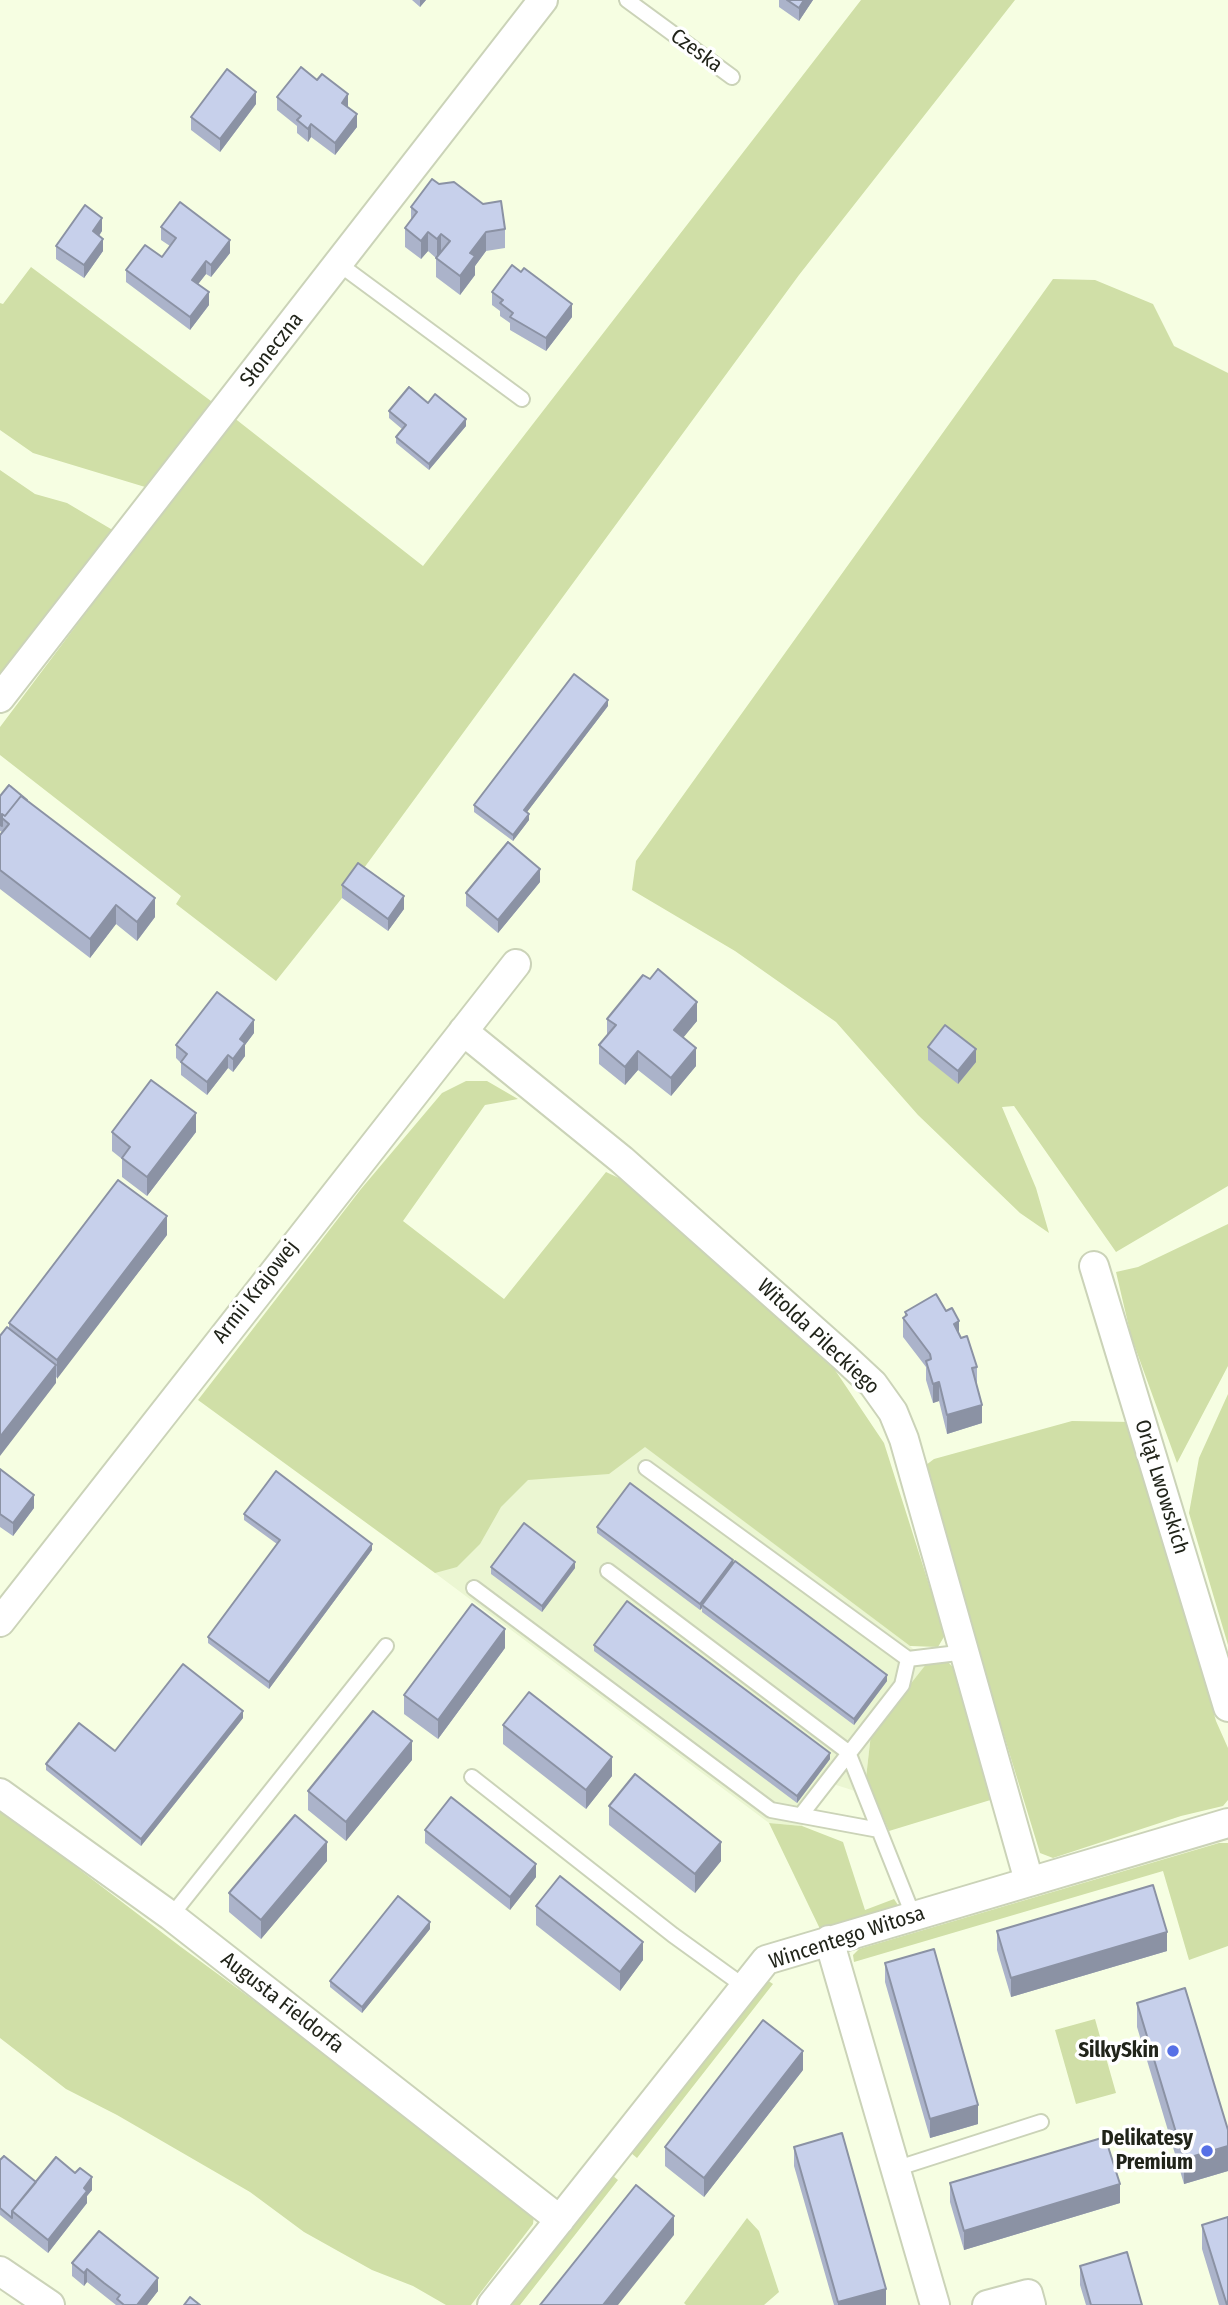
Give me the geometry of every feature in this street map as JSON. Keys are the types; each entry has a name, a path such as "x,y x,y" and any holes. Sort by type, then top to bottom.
{"street":[{"name":"Słoneczna","path":"0,698 543,0"},
{"name":"Armii Krajowej","path":"0,1622 516,964"},
{"name":"Witolda Pileckiego","path":"463,1031 622,1160 873,1384 893,1412 904,1439 966,1652 1029,1881"},
{"name":"Orląt Lwowskich","path":"1094,1266 1228,1707"},
{"name":"Augusta Fieldorfa","path":"0,1793 171,1916 560,2220"},
{"name":"Wincentego Witosa","path":"492,2305 766,1961 913,1915 1228,1824"},
{"path":"829,1940 935,2305"},
{"path":"0,2271 50,2305"},
{"path":"987,2305 1028,2294 1031,2305"}],"lane":[{"name":"Czeska","path":"627,0 732,76"},
{"path":"339,264 522,399"},
{"path":"646,1468 908,1659 966,1652"},
{"path":"608,1571 848,1752 913,1915"},
{"path":"474,1588 771,1810 879,1829"},
{"path":"171,1916 386,1646"},
{"path":"801,1815 902,1685 908,1659"},
{"path":"472,1777 673,1935 745,1987"},
{"path":"895,2169 1041,2122"}],"shaded area":[{"path":"861,0 1015,0 799,275 342,898 276,981 176,904 181,896 0,755 0,727 233,417 423,566"},
{"path":"31,267 219,407 155,490 33,453 0,430 0,303 3,304"},
{"path":"1053,279 1095,280 1153,304 1174,346 1228,373 1228,1186 1116,1252 1014,1106 1002,1107 1036,1188 1049,1233 1020,1213 918,1115 836,1022 735,951 632,890 636,861"},
{"path":"0,470 35,494 67,503 116,532 0,685"},
{"path":"466,1081 487,1081 518,1099 485,1105 403,1221 504,1299 606,1172 623,1180 835,1370 884,1443 945,1635 938,1647 910,1646 645,1447 609,1474 528,1480 501,1507 480,1544 457,1567 435,1573 198,1400 361,1189 442,1093"},
{"path":"1228,1224 1228,1366 1177,1463 1131,1336 1116,1272 1138,1267"},
{"path":"569,1389 910,1646 927,1663 871,1734 866,1778 855,1791 833,1784 802,1826 769,1823 435,1573"},
{"path":"1228,1394 1228,1645 1189,1513 1199,1458"},
{"path":"1072,1421 1132,1422 1216,1721 1228,1748 1228,1800 1223,1806 1181,1816 1053,1858 1040,1853 922,1468 934,1459"},
{"path":"948,1662 963,1678 997,1798 889,1831 866,1778 871,1734 927,1663"},
{"path":"0,1809 181,1947 535,2207 533,2224 471,2305 446,2305 413,2286 372,2270 304,2232 250,2192 117,2115 66,2089 0,2038"},
{"path":"769,1823 802,1826 843,1842 865,1910 894,1899 898,1905 820,1929"},
{"path":"1219,1843 1228,1843 1228,1946 1189,1960 1163,1871 854,1962 853,1955 859,1949"},
{"path":"767,1980 773,1984 637,2158 631,2153"},
{"path":"1095,2019 1116,2093 1076,2104 1055,2030"},
{"path":"612,2175 618,2180 520,2305 512,2305"},
{"path":"747,2218 759,2231 779,2292 764,2305 686,2305 684,2303"}],"building":[{"path":"787,0 804,0 799,8"},
{"path":"301,67 317,80 322,74 348,94 342,103 357,114 335,143 311,124 308,129 297,120 301,116 277,97"},
{"path":"227,69 256,92 220,139 191,117"},
{"path":"432,179 439,184 454,182 483,204 501,201 505,229 486,232 470,253 475,256 460,276 436,258 450,241 441,234 437,239 428,232 421,241 405,228 417,212 411,207"},
{"path":"180,202 230,240 211,265 206,261 192,280 209,292 190,317 126,270 145,245 162,257 176,238 161,227"},
{"path":"85,205 102,218 93,231 103,239 84,265 56,246"},
{"path":"512,265 521,272 524,268 572,304 546,338 510,317 513,313 500,303 503,300 492,292"},
{"path":"409,387 428,403 435,394 466,419 429,464 396,437 406,425 389,411"},
{"path":"574,674 608,700 524,810 529,814 513,835 474,805"},
{"path":"9,785 27,800 21,796 5,816 2,814 2,826 0,796"},
{"path":"21,796 155,898 137,922 116,905 90,939 0,870 0,835 9,824 2,818 2,814 5,816"},
{"path":"508,842 540,869 498,920 466,893"},
{"path":"358,863 404,896 388,919 342,885"},
{"path":"658,969 697,1002 674,1030 696,1048 671,1078 638,1051 625,1067 599,1045 616,1025 607,1019 643,975 650,979"},
{"path":"217,992 254,1020 240,1039 245,1043 233,1059 228,1055 207,1082 181,1062 187,1054 176,1045"},
{"path":"945,1025 976,1049 958,1071 928,1047"},
{"path":"151,1080 196,1113 147,1177 122,1158 130,1147 112,1132"},
{"path":"118,1180 167,1216 57,1360 9,1323"},
{"path":"936,1294 946,1311 952,1308 959,1321 954,1324 961,1338 967,1336 977,1367 972,1368 982,1405 947,1415 939,1382 933,1384 926,1361 931,1359 930,1354 903,1318 907,1315 905,1312"},
{"path":"7,1327 56,1365 0,1437 0,1336"},
{"path":"0,1469 34,1495 13,1523 0,1514"},
{"path":"276,1471 372,1544 269,1682 208,1637 280,1540 244,1514"},
{"path":"630,1483 733,1560 700,1604 597,1527"},
{"path":"524,1523 575,1562 542,1606 491,1567"},
{"path":"735,1561 887,1675 854,1719 702,1605"},
{"path":"627,1601 830,1753 797,1796 594,1645"},
{"path":"472,1604 505,1629 438,1720 404,1695"},
{"path":"183,1664 243,1711 141,1839 46,1764 79,1723 115,1751"},
{"path":"529,1692 612,1757 586,1790 503,1725"},
{"path":"373,1711 412,1741 346,1822 308,1791"},
{"path":"635,1774 721,1842 695,1874 609,1806"},
{"path":"451,1797 536,1864 510,1897 425,1830"},
{"path":"295,1815 327,1842 261,1920 229,1893"},
{"path":"560,1876 643,1942 620,1972 536,1906"},
{"path":"1153,1885 1167,1932 1011,1978 997,1931"},
{"path":"398,1896 430,1922 362,2007 330,1981"},
{"path":"934,1949 978,2105 930,2119 885,1963"},
{"path":"1185,1988 1228,2130 1228,2146 1184,2159 1137,2003"},
{"path":"763,2020 803,2051 704,2178 665,2147"},
{"path":"842,2133 886,2289 838,2302 794,2147"},
{"path":"1105,2137 1120,2184 964,2231 950,2183"},
{"path":"4,2156 36,2182 12,2211 12,2218 0,2208 0,2160"},
{"path":"56,2157 75,2173 80,2168 92,2177 84,2188 87,2191 48,2240 12,2211"},
{"path":"636,2185 674,2216 603,2305 540,2305"},
{"path":"1228,2217 1228,2305 1227,2305 1202,2225"},
{"path":"99,2231 158,2278 137,2305 124,2305 117,2299 120,2295 87,2269 84,2273 72,2263"},
{"path":"1127,2252 1142,2305 1091,2305 1080,2266"},
{"path":"190,2297 200,2305 184,2305"}],"place":[{"name":"SilkySkin","path":"1173,2051"},
{"name":"Delikatesy Premium","path":"1207,2151"}]}
